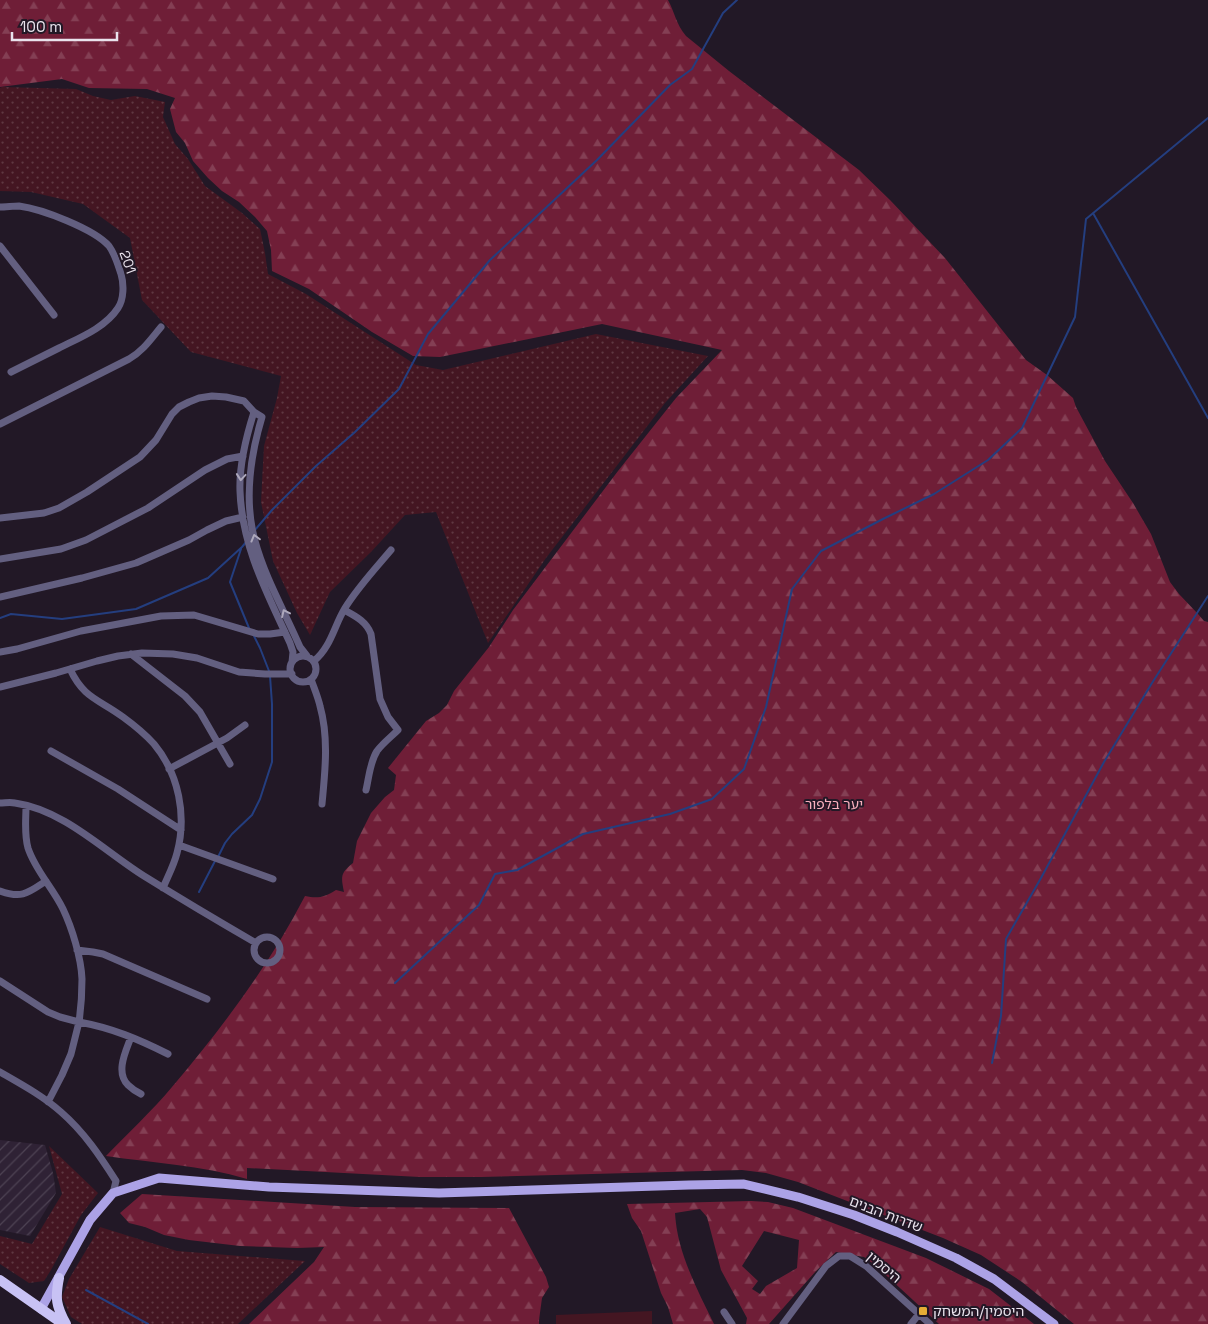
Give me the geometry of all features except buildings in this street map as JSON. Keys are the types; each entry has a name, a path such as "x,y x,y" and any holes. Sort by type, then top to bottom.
{"highway":[{"path":"59,1278 56,1297 57,1307 65,1324"},
{"path":"0,1280 65,1324"}],"main road":[{"name":"שדרות הבנים","path":"113,1193 159,1178 278,1188 439,1193 744,1184 798,1197 871,1222 956,1258 994,1279 1054,1324"},
{"path":"41,1309 90,1220 113,1193"}],"street":[{"name":"201","path":"0,207 19,206 43,211 69,221 96,236 109,246 117,261 122,280 122,296 119,307 109,318 92,331 11,372"},
{"path":"0,246 54,315"},
{"path":"0,424 129,359 143,349 161,327"},
{"path":"0,518 44,513 59,508 87,492 140,457 156,440 172,414 179,407 189,402 212,396 244,401 254,412 262,417 257,434 249,486 251,521 256,557 259,575 293,652 290,667 292,674 299,681 307,681 316,672 314,661 300,647 270,580 256,557 248,544 244,526 240,490 245,440 254,412"},
{"path":"0,559 61,549 86,540 148,508 205,470 227,459 243,456"},
{"path":"0,597 136,563 207,530 243,517"},
{"path":"314,661 325,650 353,595 391,550"},
{"path":"344,610 362,620 368,627 371,634 380,699 388,717 398,730 377,751 366,790"},
{"path":"0,652 88,629 161,616 194,615 258,634 285,632"},
{"path":"0,687 97,661 142,653 173,654 197,658 239,672 292,674"},
{"path":"131,654 185,696 200,712 230,764"},
{"path":"292,662 298,657 307,656"},
{"path":"70,669 87,694 121,715 148,738 155,745 170,769 181,807 181,830 173,867 163,888"},
{"path":"311,679 321,707 326,741 326,769 322,804"},
{"path":"170,769 227,738 245,725"},
{"path":"51,752 118,789 181,830"},
{"path":"0,803 15,802 50,814 69,824 163,888 256,943"},
{"path":"26,806 28,847 37,866 64,910 77,950 82,979 79,1022 71,1054 48,1102"},
{"path":"179,845 273,879"},
{"path":"0,891 14,895 23,894 46,881"},
{"path":"77,950 102,954 207,999"},
{"path":"0,981 48,1012 60,1017 108,1028 168,1054"},
{"path":"131,1037 123,1060 123,1076 130,1087 141,1094"},
{"path":"0,1072 48,1102 75,1126 94,1148 116,1181 113,1193"},
{"name":"היסמין","path":"784,1324 826,1266 839,1256 850,1256 866,1266 930,1324"},
{"path":"724,1312 732,1324"},
{"path":"911,1324 919,1314"}],"shaded area":[{"path":"0,88 76,89 93,96 111,100 135,96 165,102 163,117 175,144 188,159 205,186 242,213 260,229 268,274 306,294 416,365 443,370 596,334 708,356 665,403 546,558 488,643 436,512 405,515 330,592 310,635 297,613 273,561 261,502 264,446 281,376 191,352 142,300 130,238 83,204 31,192 0,191"},
{"path":"0,1140 45,1145 53,1173 56,1193 30,1236 0,1230"},
{"path":"49,1146 98,1193 81,1215 44,1281 29,1283 0,1264 0,1236 32,1244 62,1194"},
{"path":"100,1227 177,1251 305,1261 238,1324 82,1324 71,1317 62,1297 69,1279"},
{"path":"652,1311 652,1324 556,1324 556,1315"}],"green space":[{"name":"יער בלפור","path":"0,0 668,0 686,36 859,170 945,258 1026,360 1047,375 1073,398 1105,461 1151,534 1170,582 1204,621 1208,622 1208,1324 1074,1324 1022,1282 981,1255 943,1238 798,1182 766,1173 742,1170 420,1177 247,1168 247,1179 195,1167 106,1156 164,1096 227,1019 261,971 305,896 321,897 336,890 344,892 342,876 353,863 357,841 371,813 394,790 396,775 388,768 426,721 439,713 447,705 454,691 489,647 513,610 618,471 676,398 722,350 602,324 440,357 413,356 372,332 309,289 272,271 271,250 267,231 239,202 222,191 208,178 193,161 185,143 176,132 170,109 175,98 147,89 89,88 62,79 0,87"},
{"path":"142,1194 355,1207 509,1208 546,1277 549,1287 542,1298 539,1324 249,1324 314,1262 324,1247 240,1246 164,1235 129,1223 120,1213"},
{"path":"751,1201 768,1202 793,1208 926,1258 989,1289 1034,1324 939,1324 864,1257 836,1252 816,1271 769,1324 746,1324 747,1318 721,1270 707,1217 700,1209 675,1213 684,1256 714,1324 673,1324 641,1231 632,1218 627,1204","holes":["764,1231 799,1240 797,1268 766,1286 760,1294 752,1289 758,1281 742,1266"]}],"waterway":[{"path":"254,531 316,466 355,432 399,389 428,334 490,260 597,160 670,85 692,69 723,13 737,0"},
{"path":"395,983 479,905 495,874 517,870 583,834 670,814 712,799 744,769 766,707 792,589 821,551 934,494 988,460 1022,428 1075,317 1086,219 1208,118"},
{"path":"1093,213 1208,418"},
{"path":"0,618 11,614 62,619 136,609 208,578 247,541"},
{"path":"241,549 230,582 249,628"},
{"path":"992,1063 1001,1016 1006,939 1104,762 1208,596"},
{"path":"253,634 269,671"},
{"path":"218,857 232,834 252,815 260,799 272,762 270,676"},
{"path":"199,892 215,861"},
{"path":"86,1290 148,1324"}],"place":[{"name":"היסמין/המשחק","path":"923,1311"}]}
